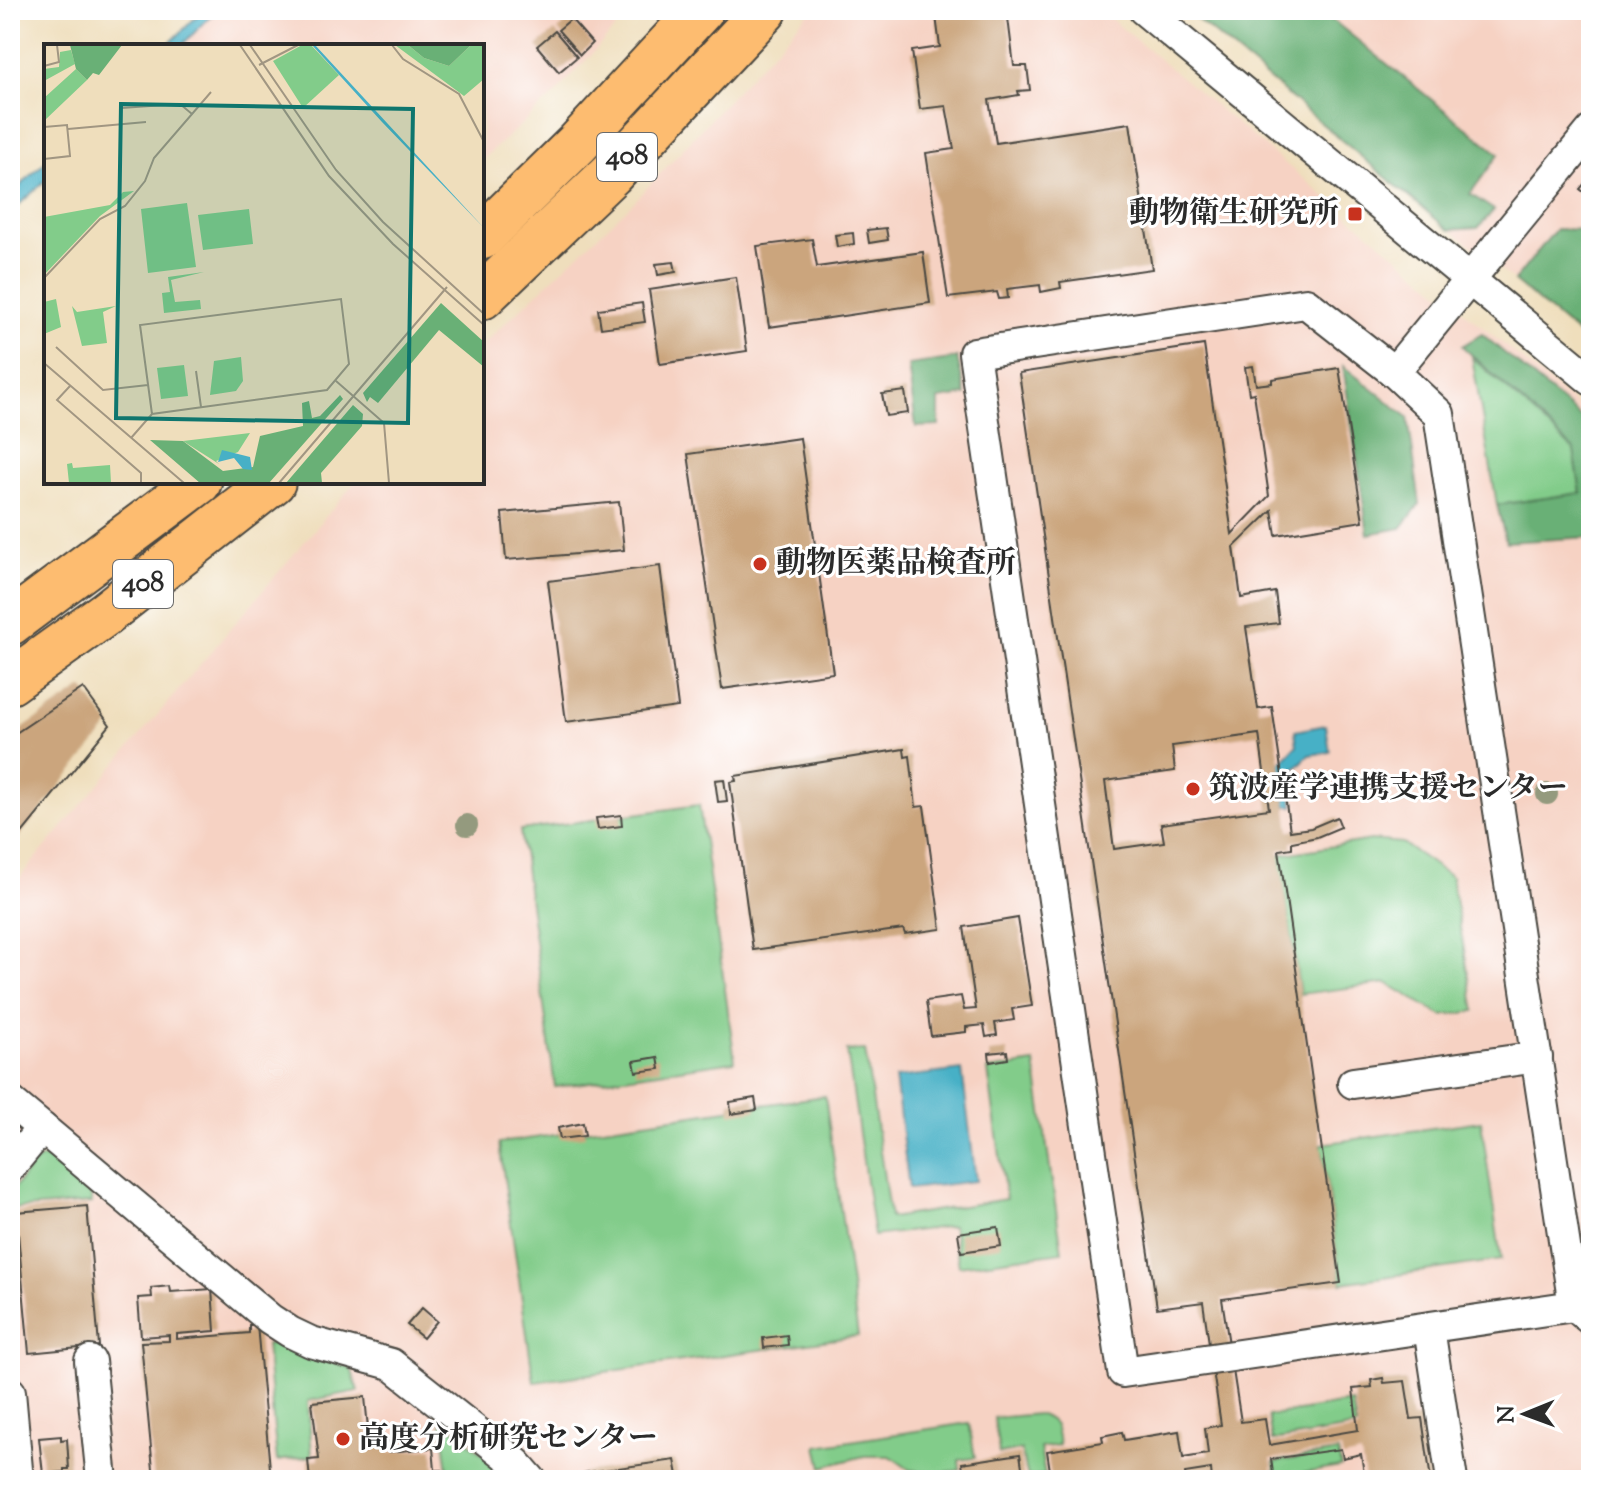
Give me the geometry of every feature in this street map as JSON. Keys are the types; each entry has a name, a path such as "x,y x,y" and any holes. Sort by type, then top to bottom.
{"highway":[{"name":"408","path":"484,235 577,144 701,10"},
{"name":"408","path":"484,295 611,174 765,10"},
{"name":"408","path":"10,623 196,484"},
{"name":"408","path":"10,682 105,614 270,484"}],"street":[{"path":"1144,10 1591,380"},
{"path":"1394,372 1591,131"},
{"path":"1306,303 1394,372 1439,414 1537,1057 1583,1313 1429,1328 1123,1372 974,353 1306,303"},
{"path":"1353,1083 1537,1057"},
{"path":"10,1101 270,1319 311,1342 391,1364 516,1463 531,1480"},
{"path":"10,1167 42,1128"},
{"path":"1429,1328 1452,1480"},
{"path":"90,1361 102,1480"},
{"path":"10,1392 18,1480"}],"shaded area":[{"path":"217,10 632,10 556,93 484,158 484,44 183,44"},
{"path":"811,10 1100,10 1591,417 1591,1480 10,1480 10,889 353,484 484,484 484,343 634,202"},
{"path":"1186,10 1591,10 1591,345 1449,230"}],"green space":[{"path":"1186,10 1320,10 1499,154 1470,194 1494,210 1478,228 1449,230"},
{"path":"1556,229 1591,230 1591,345 1514,281"},
{"path":"1482,334 1591,426 1591,537 1506,542 1497,505 1581,493 1574,450 1462,346"},
{"path":"1472,357 1574,450 1581,493 1497,505"},
{"path":"957,358 966,395 939,399 939,426 916,427 908,365"},
{"path":"1343,366 1408,417 1420,504 1401,528 1368,534"},
{"path":"699,805 735,1061 555,1087 520,830"},
{"path":"1371,840 1402,843 1451,877 1475,1011 1442,1016 1387,983 1300,994 1279,855"},
{"path":"865,1050 890,1218 1006,1199 988,1070 1035,1063 1062,1252 959,1266 953,1226 874,1236 847,1051"},
{"path":"825,1096 858,1336 534,1382 499,1143"},
{"path":"1481,1121 1501,1260 1341,1283 1321,1144"},
{"path":"48,1158 90,1192 92,1203 11,1209 10,1193 34,1163"},
{"path":"276,1343 351,1368 358,1391 308,1401 312,1456 277,1461 266,1344"},
{"path":"1352,1402 1356,1427 1272,1441 1268,1416"},
{"path":"1038,1414 1054,1425 1059,1445 1040,1448 1045,1475 1028,1477 1021,1450 999,1454 994,1418"},
{"path":"441,1418 510,1480 461,1480 448,1470"},
{"path":"969,1423 975,1458 959,1460 960,1470 940,1473 910,1470 890,1456 864,1456 822,1467 817,1446"},
{"path":"1338,1452 1341,1467 1304,1473 1304,1480 1277,1480 1274,1462"}],"water":[{"path":"203,10 217,10 183,44 169,44"},
{"path":"44,163 44,182 10,213 10,195"},
{"path":"1326,725 1330,752 1309,755 1285,778 1293,806 1286,806 1280,763 1297,745 1295,731"},
{"path":"962,1070 976,1181 909,1189 895,1078"}],"building":[{"path":"1007,10 1014,66 1027,66 1030,90 989,100 996,143 1130,123 1152,269 1060,282 1061,288 1041,292 1040,285 1007,289 1008,298 999,299 997,292 948,298 926,153 954,149 946,106 920,109 912,51 940,47 936,16"},
{"path":"571,19 592,43 580,55 558,30"},
{"path":"555,31 577,57 559,72 537,46"},
{"path":"1591,176 1591,193 1589,196 1580,189"},
{"path":"886,228 888,240 869,243 867,230"},
{"path":"853,233 854,244 837,247 835,235"},
{"path":"812,239 817,267 923,252 930,303 769,327 757,246"},
{"path":"674,262 676,272 658,275 656,264"},
{"path":"736,277 747,351 660,364 649,290"},
{"path":"642,303 645,322 601,328 598,309"},
{"path":"1204,345 1232,534 1269,496 1254,393 1249,394 1245,367 1253,366 1256,385 1272,383 1272,379 1339,368 1363,521 1276,535 1272,510 1234,547 1241,598 1275,592 1279,623 1246,627 1258,709 1272,707 1290,831 1311,828 1337,817 1341,827 1317,837 1292,842 1292,848 1279,850 1341,1283 1222,1299 1241,1422 1265,1419 1269,1445 1358,1430 1353,1389 1372,1387 1371,1380 1383,1378 1384,1383 1405,1381 1411,1419 1422,1418 1431,1480 1365,1480 1361,1454 1343,1458 1341,1449 1271,1459 1274,1480 1212,1480 1211,1469 1185,1473 1186,1480 1045,1480 1051,1477 1047,1451 1103,1442 1102,1436 1122,1432 1124,1440 1179,1431 1183,1458 1208,1454 1205,1428 1221,1425 1203,1302 1157,1308 1019,373","holes":["1259,734 1269,809 1161,824 1164,842 1114,849 1105,781 1175,771 1172,746"]},
{"path":"905,391 908,413 886,416 882,394"},
{"path":"800,438 833,673 722,689 688,454"},
{"path":"619,502 624,550 506,560 502,513"},
{"path":"660,566 678,707 566,722 548,581"},
{"path":"83,688 110,725 10,848 10,737"},
{"path":"904,749 905,757 910,756 916,807 924,806 941,929 905,934 903,929 753,950 730,782 736,781 735,776"},
{"path":"724,779 727,801 718,802 715,780"},
{"path":"621,815 622,826 598,829 596,818"},
{"path":"1018,918 1032,1006 1012,1009 1014,1020 995,1023 997,1035 986,1037 984,1025 966,1027 966,1032 931,1036 926,1001 961,996 964,1010 976,1009 964,927"},
{"path":"1007,1051 1008,1059 990,1062 989,1053"},
{"path":"658,1057 660,1069 636,1072 634,1061"},
{"path":"755,1098 757,1110 731,1114 730,1102"},
{"path":"583,1123 585,1136 560,1139 558,1128"},
{"path":"87,1206 99,1346 29,1353 16,1212"},
{"path":"998,1227 1001,1246 961,1252 958,1233"},
{"path":"170,1286 171,1292 212,1289 215,1331 177,1334 177,1339 249,1333 249,1325 257,1325 271,1480 154,1480 141,1342 169,1341 169,1335 141,1337 138,1298 152,1297 151,1288"},
{"path":"422,1308 437,1321 423,1338 407,1325"},
{"path":"787,1335 788,1345 764,1348 763,1338"},
{"name":"高度分析研究センター","path":"365,1397 369,1439 388,1438 389,1452 433,1448 435,1470 442,1470 442,1477 451,1476 454,1480 310,1480 308,1460 319,1459 312,1402"},
{"path":"61,1436 61,1440 67,1439 69,1469 43,1474 39,1438"},
{"path":"1020,1454 1024,1480 965,1480 962,1463"},
{"path":"675,1460 679,1480 668,1480 667,1475 651,1480 583,1480 582,1473"},
{"path":"819,1474 820,1480 794,1480 794,1479"}],"place":[{"name":"動物衛生研究所","path":"1355,214"},
{"name":"動物医薬品検査所","path":"760,564"},
{"name":"筑波産学連携支援センター","path":"1193,789"},
{"name":"高度分析研究センター","path":"343,1439"}]}
